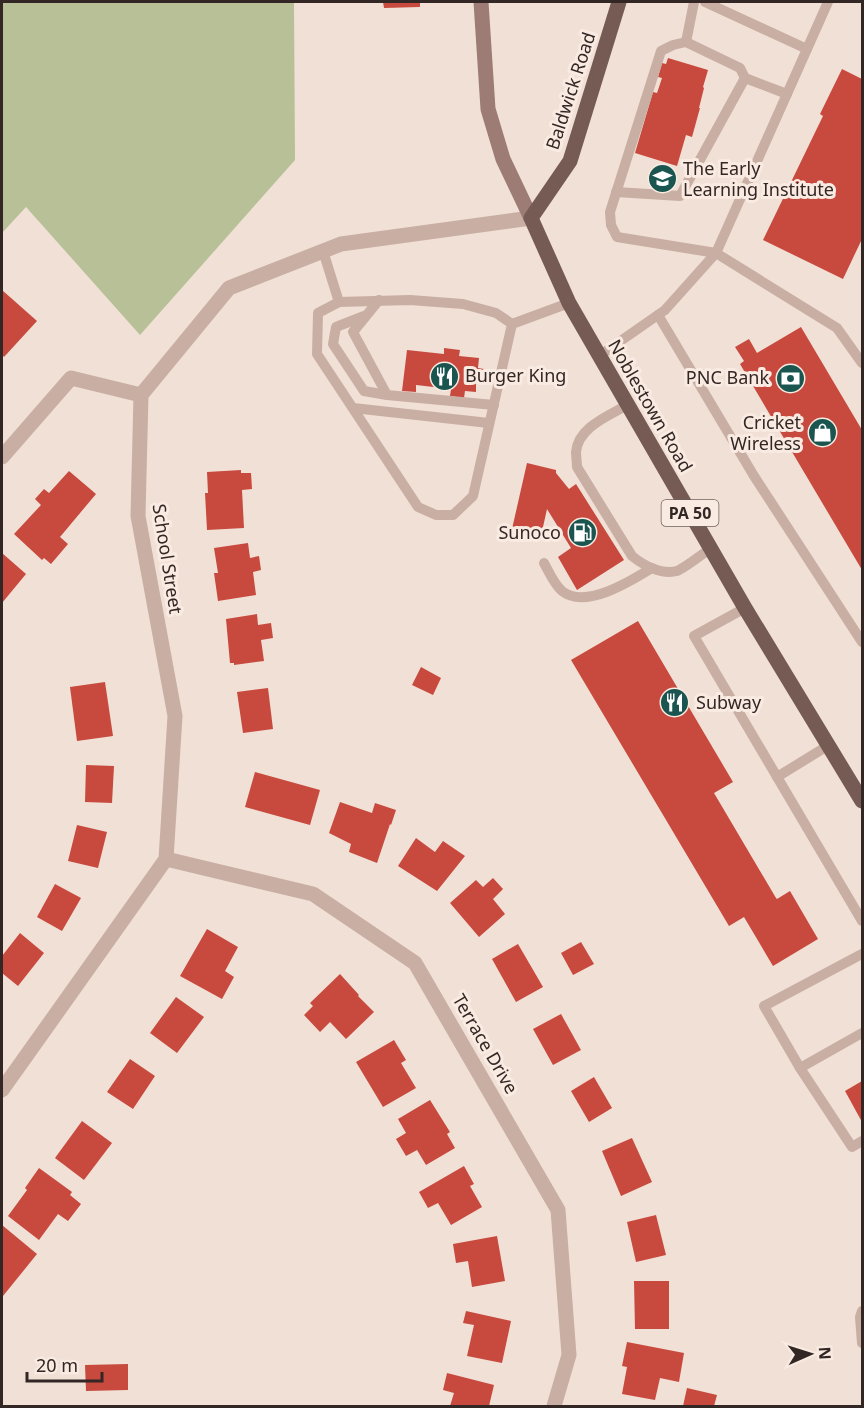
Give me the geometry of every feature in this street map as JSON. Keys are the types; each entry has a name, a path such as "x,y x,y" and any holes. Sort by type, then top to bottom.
{"main road":[{"name":"Noblestown Road","path":"481,2 488,109 503,159 569,303 710,549 862,801"},
{"name":"Baldwick Road","path":"531,218 570,161 619,2"}],"street":[{"path":"2,457 71,378 141,395 229,288 341,243 531,218"},
{"name":"School Street","path":"141,395 138,516 175,716 166,859"},
{"path":"2,1090 166,859"},
{"name":"Terrace Drive","path":"166,859 313,894 416,963 558,1210 569,1355 555,1407"}],"lane":[{"path":"686,42 694,2"},
{"path":"705,2 807,49"},
{"path":"599,356 665,310 716,253 828,2"},
{"path":"787,94 745,78 740,68 686,42 661,51 610,212 611,225 616,237 716,253 837,328 862,363"},
{"path":"616,192 680,196 745,78"},
{"path":"323,250 339,302"},
{"path":"380,300 353,332 387,394"},
{"path":"410,300 463,304 496,313 512,324 473,496 453,515 436,515 418,507 317,354 318,313 339,302 410,300"},
{"path":"512,324 569,303"},
{"path":"367,315 336,327 333,344 364,391 494,405"},
{"path":"658,315 754,476 862,642"},
{"path":"627,405 587,429 576,451 577,467 632,555 641,563 663,571 678,570 710,549"},
{"path":"353,408 489,423"},
{"path":"544,563 559,589 567,595 577,597 590,597 614,589 652,568"},
{"path":"745,608 694,636 862,921"},
{"path":"777,777 829,745"},
{"path":"862,954 764,1006 800,1068 852,1147 862,1141"},
{"path":"800,1068 862,1033"},
{"path":"862,1311 860,1317 862,1343"}],"green space":[{"path":"2,2 294,2 295,160 140,335 26,207 2,233"}],"building":[{"path":"383,2 420,2 420,7 384,8"},
{"path":"668,58 708,70 692,137 686,135 677,166 635,153 653,92 657,93 662,78 658,77 662,63 666,64"},
{"path":"842,69 862,79 862,239 843,279 763,240 823,116 820,114"},
{"path":"2,290 37,321 4,357 2,354"},
{"path":"801,327 862,430 862,570 740,364 744,361 735,347 749,339 757,353"},
{"name":"Burger King","path":"444,348 460,350 459,356 479,358 478,368 484,369 482,383 476,383 476,392 465,391 464,398 450,396 451,389 416,385 416,392 402,391 407,350 444,354"},
{"path":"527,463 556,470 569,489 576,484 624,560 577,590 558,557 571,548 547,509 541,536 512,529"},
{"path":"241,470 241,473 251,473 252,489 242,490 244,528 207,530 205,493 208,493 207,472"},
{"path":"69,471 96,494 60,537 68,544 51,564 44,558 42,560 14,534 41,505 35,499 44,489 49,493"},
{"path":"248,543 250,558 259,556 261,570 253,572 256,595 218,601 214,573 218,573 214,548"},
{"path":"2,553 26,574 2,603"},
{"path":"257,614 258,625 271,623 273,638 261,640 264,661 234,665 230,663 226,619"},
{"path":"638,621 733,782 714,793 776,898 790,891 818,939 773,966 744,917 729,926 571,660"},
{"path":"421,667 441,678 433,695 412,685"},
{"path":"105,682 113,736 77,741 70,687"},
{"path":"268,688 273,729 243,733 237,692"},
{"path":"86,765 114,766 112,803 85,802"},
{"path":"255,772 320,790 310,825 245,807"},
{"path":"340,802 372,813 375,803 396,810 377,863 349,852 351,844 329,833"},
{"path":"77,825 107,832 98,868 68,861"},
{"path":"416,838 435,852 443,841 465,856 437,891 398,866"},
{"path":"493,878 503,889 493,899 505,914 479,937 450,903 476,880 483,887"},
{"path":"55,884 81,898 62,931 37,917"},
{"path":"207,929 238,947 225,971 234,977 222,999 180,976"},
{"path":"20,933 44,953 18,986 2,973 2,956"},
{"path":"581,942 594,964 573,975 561,953"},
{"path":"518,944 543,987 516,1002 492,959"},
{"path":"340,974 374,1012 346,1039 330,1022 320,1032 304,1015 313,1006 310,1003"},
{"path":"176,997 204,1017 177,1053 150,1033"},
{"path":"561,1014 581,1050 553,1065 533,1029"},
{"path":"394,1040 406,1060 401,1063 416,1088 383,1107 356,1062"},
{"path":"130,1059 155,1076 133,1109 107,1092"},
{"path":"594,1077 612,1108 589,1122 571,1091"},
{"path":"862,1081 862,1122 845,1091"},
{"path":"430,1100 450,1132 447,1134 455,1148 426,1165 417,1150 406,1156 396,1139 406,1133 398,1119"},
{"path":"82,1121 112,1143 84,1180 55,1158"},
{"path":"632,1138 652,1182 621,1196 602,1151"},
{"path":"464,1166 474,1184 470,1186 482,1207 451,1225 438,1203 428,1208 419,1192"},
{"path":"39,1168 72,1192 70,1195 81,1204 68,1221 58,1214 39,1240 8,1216 27,1190 25,1188"},
{"path":"656,1215 666,1255 636,1262 627,1222"},
{"path":"2,1225 37,1254 3,1296 2,1295"},
{"path":"497,1236 505,1281 472,1287 468,1261 456,1263 453,1244"},
{"path":"634,1281 669,1281 669,1329 635,1329"},
{"path":"466,1311 511,1321 502,1363 467,1356 474,1325 463,1323"},
{"path":"627,1342 684,1353 679,1382 660,1378 655,1400 622,1394 627,1367 622,1366"},
{"path":"128,1364 128,1390 86,1391 85,1365"},
{"path":"447,1373 494,1385 489,1406 450,1406 454,1393 443,1390"},
{"path":"687,1388 717,1395 714,1406 683,1406"}],"place":[{"name":"The Early Learning Institute","path":"662,179"},
{"name":"Burger King","path":"444,376"},
{"name":"PNC Bank","path":"790,378"},
{"name":"Cricket Wireless","path":"822,433"},
{"name":"Sunoco","path":"582,533"},
{"name":"Subway","path":"675,703"}]}
